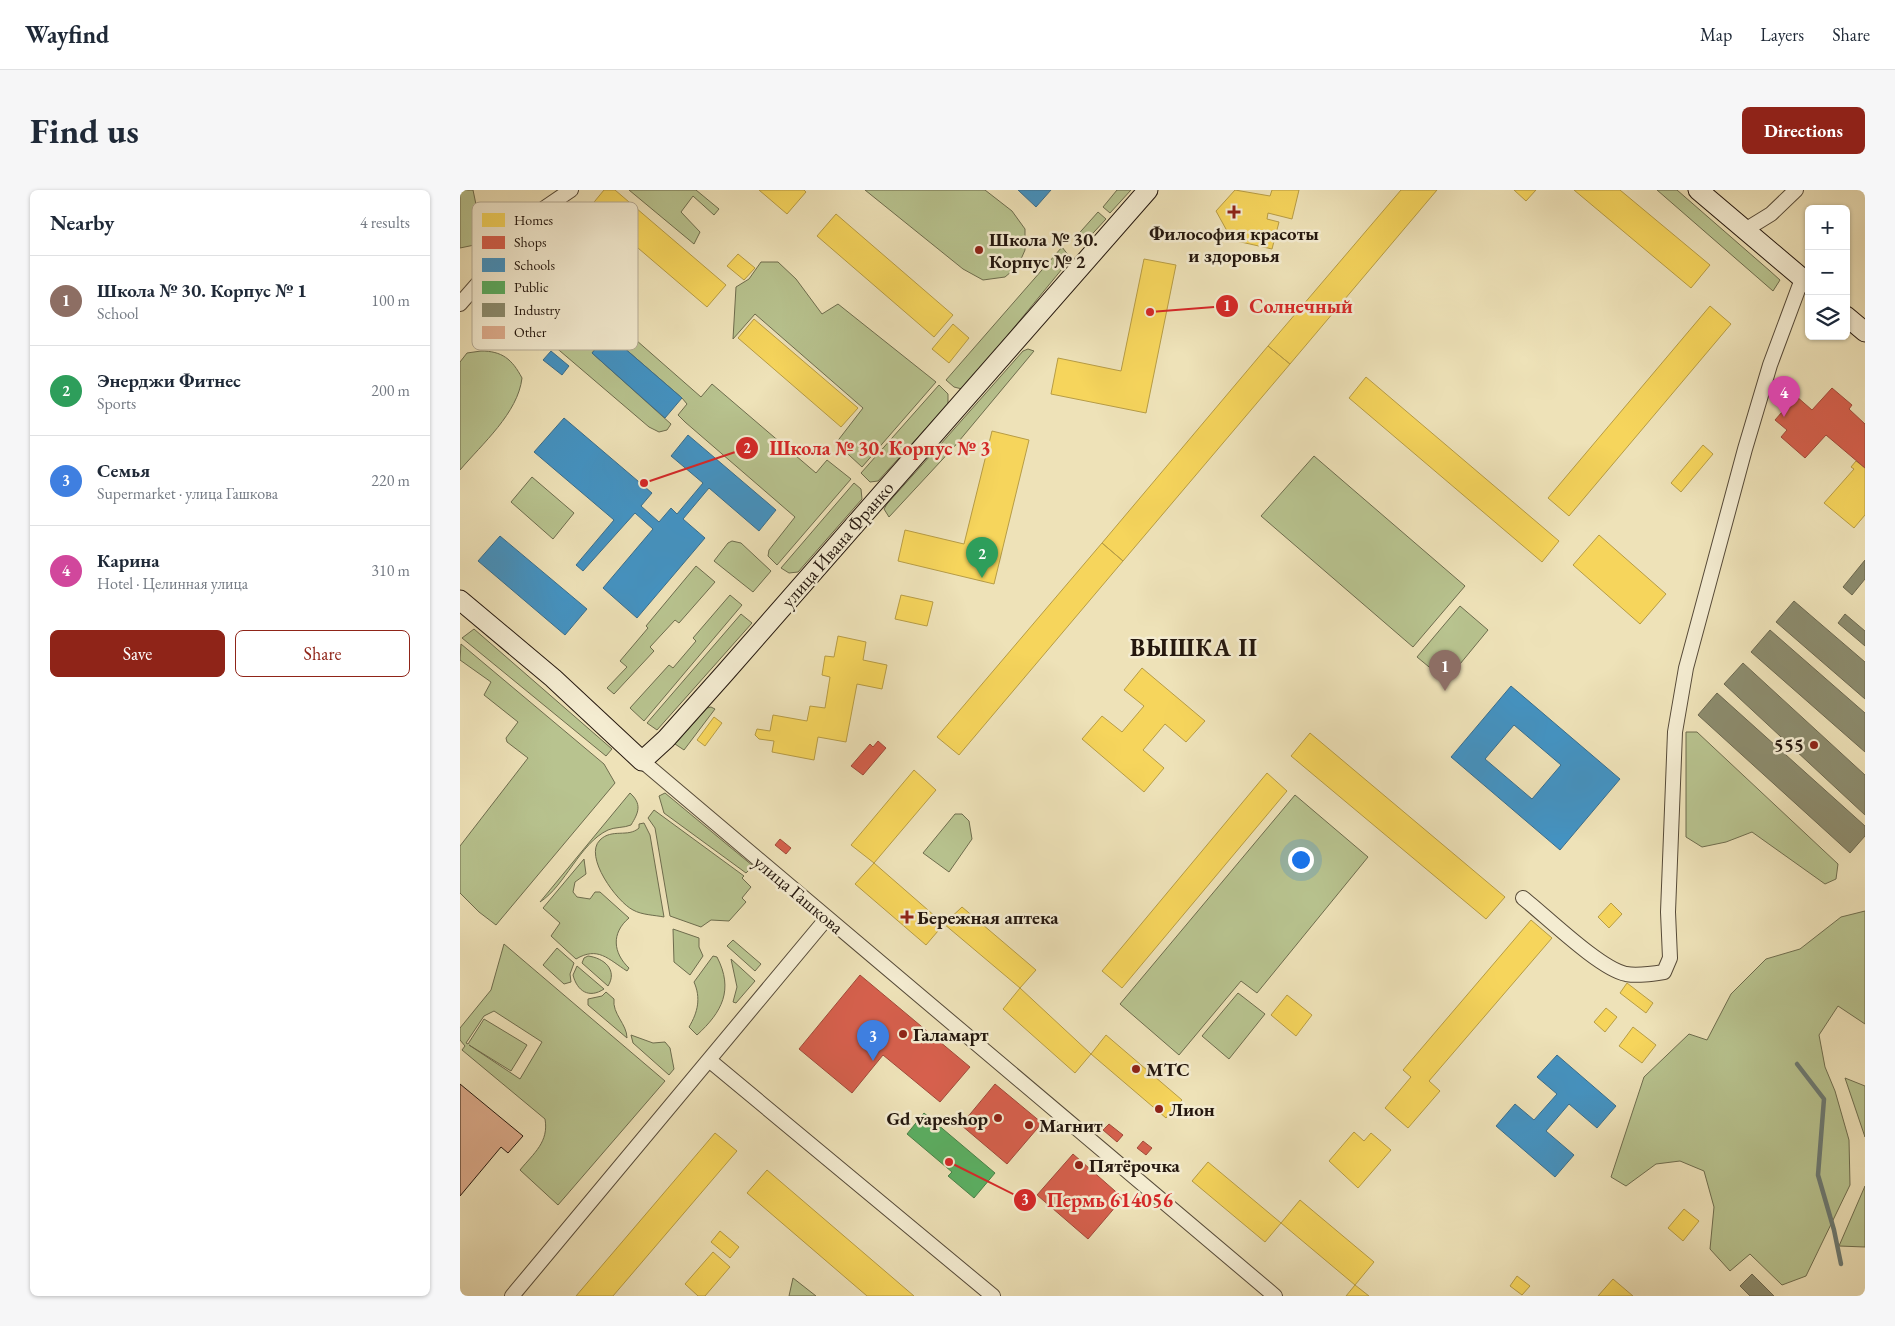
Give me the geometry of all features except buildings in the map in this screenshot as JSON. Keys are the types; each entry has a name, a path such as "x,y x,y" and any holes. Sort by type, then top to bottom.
{"street":[{"path":"553,202 571,190"},
{"name":"улица Ивана Франко","path":"642,761 666,739 724,674 1148,190"},
{"path":"1523,898 1604,966 1625,974 1649,975 1664,972 1670,958 1668,912 1675,732 1686,668 1745,449 1770,365 1805,281 1698,190"},
{"path":"1745,230 1771,214 1796,190"},
{"path":"460,304 472,290"},
{"path":"1850,319 1865,332"},
{"name":"улица Гашкова","path":"460,600 552,678 642,761 1275,1296"},
{"path":"512,1296 827,918"},
{"path":"709,1060 993,1296"}],"green space":[{"path":"460,190 473,190 475,202 472,202 472,246 460,248"},
{"path":"629,190 696,190 719,209 714,215 693,196 681,212 700,232 694,244"},
{"path":"865,190 985,190 1012,211 1025,229 1025,250 1018,266 1005,277 983,280 963,269"},
{"path":"1117,190 1131,190 1110,213 1103,207"},
{"path":"1657,190 1677,190 1780,280 1773,291"},
{"path":"1098,212 1106,219 1083,244 1074,239"},
{"path":"1062,247 1069,256 1062,269 966,386 962,389 954,387 946,380"},
{"path":"761,262 778,262 796,279 822,314 838,304 936,382 862,467 836,443 863,408 755,314 733,339 736,287 749,279"},
{"path":"638,342 701,397 712,384 816,473 827,460 851,479 777,565 768,556 769,550 795,517 678,415 687,404 626,350 638,350"},
{"path":"1028,349 1034,351 954,447 889,517 884,509 887,504 930,456 932,457 932,454 1023,351"},
{"path":"559,350 595,350 592,353 671,424 667,430 659,432 649,427"},
{"path":"488,351 506,357 522,378 514,403 506,416 460,470 460,362 467,353"},
{"path":"939,385 948,394 948,404 878,481 870,482 861,473"},
{"path":"1314,456 1465,586 1413,647 1261,516"},
{"path":"532,477 574,513 553,539 511,502"},
{"path":"854,483 861,489 862,499 798,572 789,573 781,568"},
{"path":"732,541 741,543 771,571 753,592 714,561 728,543"},
{"path":"696,566 715,582 679,623 675,620 650,647 654,651 614,694 607,688 627,667 620,661 648,628 646,626"},
{"path":"730,595 742,605 644,721 630,708 669,665 673,668 696,641 693,638"},
{"path":"1460,606 1488,630 1446,681 1417,657"},
{"path":"741,614 752,623 657,730 647,723"},
{"path":"474,629 612,749 606,756 462,638"},
{"path":"461,644 604,764 615,783 496,925 479,912 460,893 460,846 528,758 507,742 506,738 518,722 484,695 491,682 460,660"},
{"path":"707,708 715,709 684,750 675,744"},
{"path":"1686,732 1697,732 1838,864 1836,879 1825,884 1752,832 1726,842 1702,847 1686,837"},
{"path":"630,793 638,805 636,816 631,825 610,829 598,836 589,844 557,886 540,902"},
{"path":"665,793 753,866 746,873 664,813 659,796"},
{"path":"1295,795 1368,857 1257,993 1241,981 1179,1055 1120,1004"},
{"path":"654,810 744,876 742,878 751,887 742,898 746,902 729,921 711,920 701,927 670,916 655,828 648,818"},
{"path":"955,814 962,814 969,821 972,839 949,872 923,853"},
{"path":"644,823 650,835 664,917 640,913 626,905 611,889 604,878 596,857 596,847 605,836 635,831 639,828 639,824"},
{"path":"584,859 586,874 575,882 573,892 577,897 590,899 595,892 600,892 629,918 619,930 616,943 620,956 629,968 627,971 597,954 584,955 576,959 551,936 560,923 543,908"},
{"path":"1865,911 1865,1024 1838,1006 1819,1035 1825,1067 1835,1091 1849,1140 1850,1185 1806,1276 1782,1285 1750,1254 1730,1271 1710,1249 1714,1207 1704,1171 1680,1161 1656,1164 1626,1186 1611,1177 1644,1077 1689,1034 1707,1040 1731,994 1766,959 1800,949 1841,917"},
{"path":"673,929 699,938 699,947 703,956 690,975 674,962"},
{"path":"733,940 761,964 755,971 727,946"},
{"path":"504,944 665,1081 558,1205 520,1170 543,1141 546,1127 545,1119 462,1050 465,1046 460,1040 460,1028 491,990","holes":["494,1011 542,1042 520,1079 469,1045 511,1071 527,1045 484,1019 468,1044 466,1043 484,1016"]},
{"path":"557,948 574,963 570,974 571,982 564,984 543,965"},
{"path":"588,956 599,959 608,966 611,980 608,986 582,963 584,958"},
{"path":"713,956 717,957 725,980 723,1000 713,1018 697,1035 689,1027 698,1005 694,982"},
{"path":"731,959 755,981 736,1003 733,1002 737,987"},
{"path":"577,966 604,989 593,993 584,992 577,985 573,975"},
{"path":"606,992 614,999 615,1009 625,1028 627,1038 588,1005 588,999 602,996"},
{"path":"1238,993 1265,1014 1229,1059 1202,1036"},
{"path":"631,1035 653,1043 665,1042 670,1048 674,1069 669,1075 633,1043"},
{"path":"1845,1078 1865,1086 1865,1137"},
{"path":"1865,1186 1865,1247 1839,1246"},
{"path":"793,1278 816,1296 789,1296"}],"waterway":[{"path":"1797,1064 1824,1099 1818,1175 1834,1230 1841,1264"}],"place":[{"name":"Философия красоты и здоровья","path":"1234,212"},
{"name":"Школа № 30. Корпус № 2","path":"979,250"},
{"name":"Солнечный","path":"1150,312"},
{"name":"Карина","path":"1784,417"},
{"name":"Школа № 30. Корпус № 3","path":"644,483"},
{"name":"Энерджи Фитнес","path":"982,578"},
{"name":"Школа № 30. Корпус № 1","path":"1445,691"},
{"name":"555","path":"1814,745"},
{"name":"Бережная аптека","path":"907,917"},
{"name":"Галамарт","path":"903,1034"},
{"name":"Семья","path":"873,1061"},
{"name":"МТС","path":"1136,1069"},
{"name":"Лион","path":"1159,1109"},
{"name":"Gd vapeshop","path":"998,1118"},
{"name":"Магнит","path":"1029,1125"},
{"name":"Пермь 614056","path":"949,1162"},
{"name":"Пятёрочка","path":"1079,1165"}],"district":[{"name":"ВЫШКА II","path":"1194,648"}]}
